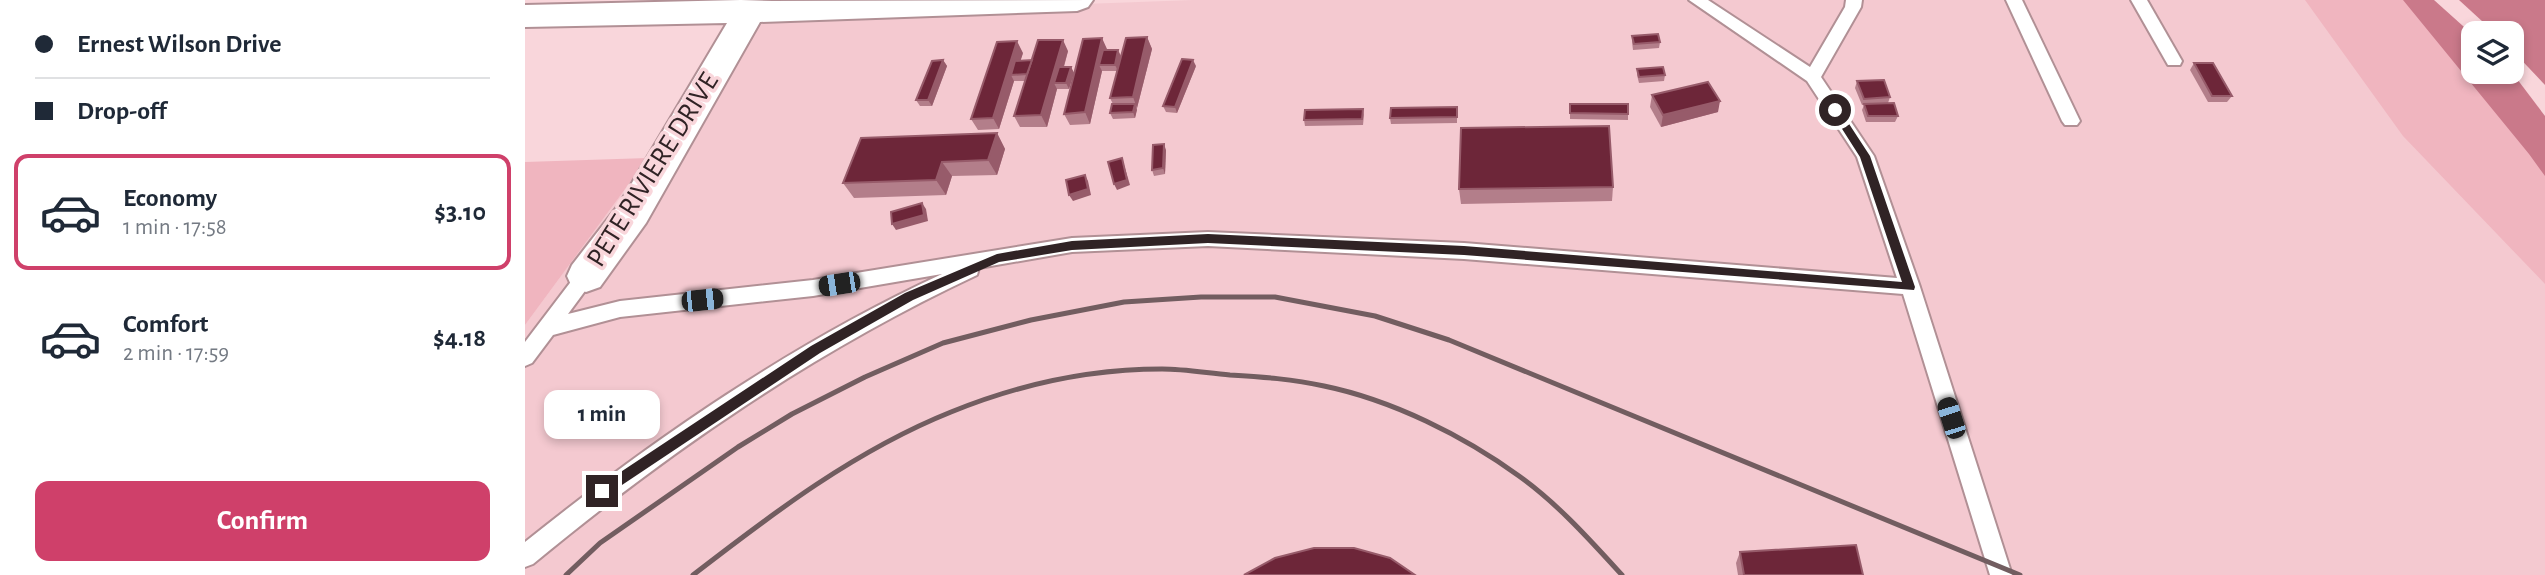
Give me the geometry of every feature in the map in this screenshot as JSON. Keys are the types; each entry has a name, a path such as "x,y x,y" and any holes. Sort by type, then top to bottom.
{"street":[{"path":"525,16 754,6 1077,0"},
{"name":"PETE RIVIERE DRIVE","path":"586,276 633,214 754,6"}],"lane":[{"path":"1697,0 1813,77 1865,156 1910,287 2001,575"},
{"path":"1813,77 1853,7 1854,0"},
{"path":"2014,0 2071,121"},
{"path":"2139,0 2173,61"},
{"path":"547,328 620,309 813,288 1072,245 1208,239 1464,251 1910,287"},
{"path":"525,555 602,491 815,349 909,297 997,258"},
{"name":"PETE RIVIERE DRIVE","path":"525,357 586,276"}],"shaded area":[{"path":"1193,0 2403,0 2461,72 2461,84 2471,84 2545,176 2545,575 525,575 525,325 648,158 732,17"},
{"path":"2305,0 2457,0 2467,21 2461,21 2461,84 2524,84 2524,78 2545,89 2545,284 2403,136"},
{"path":"2403,0 2545,0 2545,176 2472,84 2524,84 2524,21 2461,21 2461,71"},
{"path":"648,158 525,325 525,162"}],"pier":[{"path":"2434,0 2459,0 2482,21 2461,21 2461,24"},
{"path":"2524,63 2545,85 2545,116 2521,84 2524,84"}],"building":[{"path":"1658,34 1660,42 1634,44 1632,36"},
{"path":"1147,37 1133,97 1110,98 1126,38"},
{"path":"1102,38 1085,112 1064,114 1083,39"},
{"path":"1038,40 1063,40 1041,115 1014,116"},
{"path":"1017,41 993,118 971,119 997,42"},
{"path":"1103,50 1118,50 1115,65 1099,65"},
{"path":"1182,59 1193,60 1175,107 1163,106"},
{"path":"943,60 928,100 916,100 932,61"},
{"path":"1032,60 1027,74 1011,75 1015,61"},
{"path":"2194,63 2213,63 2232,96 2212,96"},
{"path":"1059,67 1071,67 1066,83 1054,83"},
{"path":"1663,67 1665,75 1639,77 1637,69"},
{"path":"1884,80 1890,97 1864,99 1857,81"},
{"path":"1708,82 1720,101 1663,115 1652,95"},
{"path":"1894,103 1898,116 1868,116 1864,104"},
{"path":"1112,104 1135,104 1133,112 1110,113"},
{"path":"1570,104 1628,104 1628,114 1570,113"},
{"path":"1457,107 1457,117 1390,118 1391,108"},
{"path":"1363,109 1362,119 1304,120 1305,110"},
{"path":"1609,126 1613,187 1459,189 1461,128"},
{"path":"997,133 988,160 942,162 936,180 843,183 861,138"},
{"path":"1164,144 1163,168 1152,170 1153,145"},
{"path":"1122,158 1127,180 1114,184 1108,162"},
{"path":"1085,175 1088,189 1069,195 1066,180"},
{"path":"922,203 924,215 892,224 891,212"},
{"path":"1856,545 1863,575 1744,575 1740,552"},
{"path":"1314,548 1354,548 1390,558 1415,575 1244,575 1275,558"}],"railway":[{"path":"566,575 600,543 738,447 792,414 865,377 943,343 1031,320 1124,302 1201,297 1275,297 1375,316 1449,340 2020,575"},
{"path":"693,575 816,485 916,427 976,402 1054,380 1108,372 1162,369 1312,384 1375,400 1426,421 1498,461 1533,487 1573,523 1622,575"}],"route":[{"path":"602,491 815,349 909,297 997,258 1072,245 1208,239 1464,251 1910,287 1865,156 1835,110"}]}
